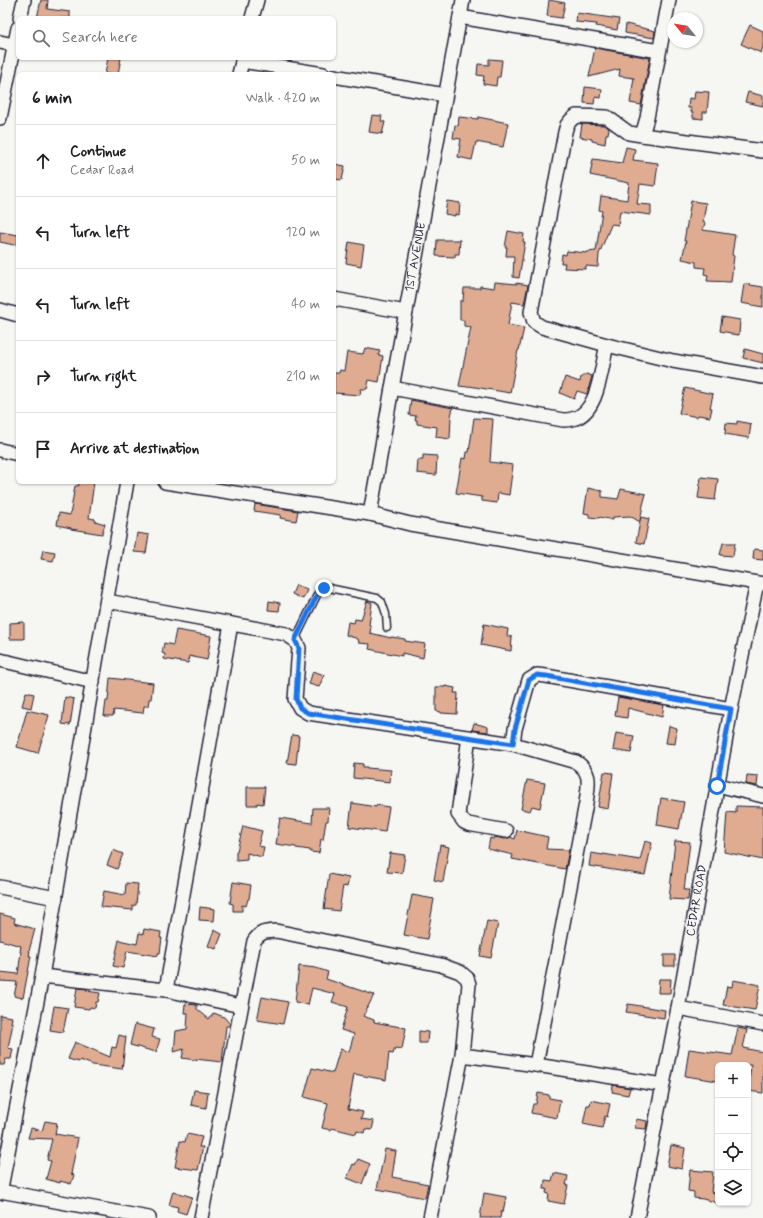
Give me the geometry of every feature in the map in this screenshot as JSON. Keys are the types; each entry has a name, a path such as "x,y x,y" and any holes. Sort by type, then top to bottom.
{"street":[{"path":"20,16 24,0"},
{"path":"253,16 257,0"},
{"name":"1ST AVENUE","path":"370,514 464,0"},
{"path":"642,134 669,0"},
{"path":"460,17 659,51"},
{"path":"0,118 16,36"},
{"path":"0,42 14,45"},
{"path":"239,72 242,60"},
{"path":"247,60 311,72"},
{"path":"336,76 446,95"},
{"path":"763,151 629,133 607,117 576,116 567,125 565,132 531,312 534,322 542,328 673,361 763,377"},
{"path":"336,300 406,312"},
{"path":"0,310 16,314"},
{"path":"392,388 563,420 574,419 585,412 593,402 601,377 607,345"},
{"path":"0,450 16,454"},
{"path":"127,484 56,898 0,1192 122,1216 149,1218"},
{"path":"178,484 370,514 410,524 760,584"},
{"name":"CEDAR ROAD","path":"638,1218 678,1008 731,709 760,584"},
{"path":"107,601 286,634 295,640 299,648 296,699 300,708 308,713 513,744 576,762 584,767 588,775 586,803 536,1065"},
{"path":"166,990 231,624"},
{"path":"0,660 93,682"},
{"path":"513,744 515,729 529,680 537,675 731,709"},
{"path":"469,737 458,814 464,822 468,824 506,831"},
{"path":"717,786 763,796"},
{"path":"0,887 56,898"},
{"path":"201,1218 254,941 258,935 265,932 276,931 441,965 460,972 467,978 469,984 462,1055 430,1218"},
{"path":"42,976 166,990 241,1006"},
{"path":"678,1008 763,1024"},
{"path":"462,1055 663,1085"}],"lane":[{"path":"295,640 319,591 324,588 377,598 382,602 386,614 386,628"}],"building":[{"path":"41,0 48,0 47,9 70,12 70,16 37,16"},
{"path":"549,0 565,3 562,18 547,16"},
{"path":"577,13 619,19 617,30 596,26 597,24 576,22"},
{"path":"626,24 655,31 654,38 625,33"},
{"path":"750,25 763,31 763,47 761,53 741,44"},
{"path":"595,48 650,58 641,105 630,103 634,78 619,76 620,69 589,77"},
{"path":"489,59 502,60 500,77 497,77 496,86 483,84 484,76 477,75 478,64 489,65"},
{"path":"108,60 121,60 118,72 105,72"},
{"path":"585,87 602,89 601,98 595,97 594,104 584,103"},
{"path":"695,91 709,92 707,112 703,112 703,119 693,118 691,108 688,108 689,98 694,99"},
{"path":"748,92 763,96 763,106 745,102"},
{"path":"372,115 382,116 381,121 385,122 382,134 369,132"},
{"path":"459,117 478,119 478,117 508,123 503,147 476,142 472,160 458,157 461,139 453,138 455,125 458,126"},
{"path":"582,124 604,125 609,128 608,134 606,134 605,144 592,141 592,139 580,137"},
{"path":"626,147 635,149 633,160 658,163 655,186 640,184 637,204 651,205 651,215 620,211 618,225 611,225 599,254 598,267 586,266 585,269 564,268 565,263 561,263 562,254 566,255 567,251 587,253 596,251 602,211 599,210 601,196 627,200 629,183 590,175 593,159 622,163"},
{"path":"336,164 345,166 342,180 336,179"},
{"path":"447,201 460,203 459,215 455,214 455,216 445,214"},
{"path":"691,201 706,203 703,222 705,223 703,230 735,235 732,255 734,256 731,282 707,281 708,275 704,274 705,268 696,267 696,262 682,259"},
{"path":"508,231 524,234 523,242 525,242 519,278 513,277 514,256 506,256 507,247 505,247"},
{"path":"0,232 16,235 16,244 14,245 0,242"},
{"path":"437,240 460,240 459,254 455,254 455,257 436,256"},
{"path":"349,242 364,245 361,266 346,263"},
{"path":"495,282 528,285 524,304 512,302 508,325 524,328 518,350 510,393 469,386 459,386 471,327 464,326 464,320 460,320 460,301 463,301 464,288 480,288 480,286 494,288"},
{"path":"744,284 763,287 763,307 741,303"},
{"path":"722,317 740,320 739,335 720,331"},
{"path":"365,348 380,351 378,355 383,356 379,382 369,380 367,389 361,389 360,395 336,393 336,373 339,373 340,370 344,371 347,352 363,354"},
{"path":"745,349 763,354 763,363 743,358"},
{"path":"587,374 592,376 587,394 577,391 574,399 560,393 565,377 580,382 581,377"},
{"path":"685,388 713,394 710,417 698,415 697,417 679,413"},
{"path":"411,400 453,408 451,416 450,439 436,437 437,427 417,424 417,420 415,420 416,416 409,415"},
{"path":"474,418 493,419 490,462 513,465 509,495 498,493 497,503 482,501 482,497 456,493 462,458 466,459 467,452 469,452"},
{"path":"737,421 751,424 749,438 725,434 726,423 737,424"},
{"path":"423,455 437,456 436,475 417,473 418,460 423,460"},
{"path":"701,477 718,479 715,500 698,498"},
{"path":"78,484 94,484 89,518 105,524 102,534 57,525 59,513 70,515 75,486 78,486"},
{"path":"588,488 602,491 602,497 618,499 621,489 646,494 640,521 641,517 649,519 644,544 636,542 640,522 630,516 613,517 613,520 600,517 589,517 589,514 584,513"},
{"path":"255,504 298,511 296,521 280,518 281,515 254,511"},
{"path":"137,533 149,535 146,553 134,552"},
{"path":"723,543 735,543 733,556 720,555"},
{"path":"754,549 763,550 763,560 753,559"},
{"path":"43,550 55,552 53,561 41,559"},
{"path":"296,585 307,590 303,599 292,594"},
{"path":"269,601 280,603 279,611 268,610"},
{"path":"367,601 372,603 369,625 371,626 370,633 425,644 423,658 402,653 402,656 369,649 370,644 359,643 358,639 346,635 348,622 354,623 355,619 361,620"},
{"path":"24,622 24,639 10,639 10,623"},
{"path":"484,624 508,629 507,636 512,637 511,651 481,645"},
{"path":"176,630 211,636 207,660 189,656 188,663 164,659 165,654 162,653 164,643 173,645"},
{"path":"313,671 324,675 319,687 309,684"},
{"path":"110,678 153,683 151,699 149,699 148,706 144,706 143,713 114,710 113,716 104,716 106,701 108,701"},
{"path":"445,686 455,688 454,693 458,693 457,714 441,713 436,711 436,687"},
{"path":"26,692 34,694 31,708 22,706"},
{"path":"65,697 74,699 70,725 62,724"},
{"path":"618,697 664,705 662,717 628,708 627,718 615,716"},
{"path":"27,710 49,715 38,753 17,747"},
{"path":"474,723 488,727 488,732 472,730"},
{"path":"669,726 677,728 675,744 666,743"},
{"path":"616,733 634,736 631,753 613,750"},
{"path":"292,735 299,736 296,764 287,763"},
{"path":"354,763 363,764 363,767 367,768 391,770 390,782 353,778"},
{"path":"604,772 613,773 608,809 598,807"},
{"path":"747,775 758,776 757,786 746,784"},
{"path":"527,780 545,783 540,808 532,806 530,811 521,809"},
{"path":"247,787 265,787 263,804 257,803 257,805 247,805"},
{"path":"661,798 684,802 679,829 657,825"},
{"path":"352,803 376,807 376,805 389,807 385,832 349,827"},
{"path":"736,806 763,807 763,860 724,852 727,812 736,813"},
{"path":"313,808 329,808 328,821 326,821 319,853 276,844 280,818 312,823"},
{"path":"243,826 262,831 258,846 264,847 262,857 247,853 247,859 236,860 236,851"},
{"path":"517,830 548,837 546,849 569,850 565,869 512,859 513,855 488,849 490,838 494,839 494,837 505,839 510,837 515,839"},
{"path":"645,841 652,843 645,875 589,866 591,853 640,860"},
{"path":"675,841 690,842 684,890 689,890 688,900 669,899"},
{"path":"440,845 449,847 443,882 434,880"},
{"path":"113,850 123,854 117,869 107,865"},
{"path":"390,853 405,855 402,873 387,872"},
{"path":"329,874 349,878 347,887 343,886 339,911 324,909"},
{"path":"233,882 251,885 249,899 246,906 242,905 242,911 233,911 233,904 230,903"},
{"path":"126,883 138,884 136,905 133,905 133,910 101,907 104,891 125,895"},
{"path":"412,895 434,899 427,939 404,935"},
{"path":"200,907 215,909 214,921 199,920"},
{"path":"0,914 15,918 14,923 35,929 29,951 29,956 31,956 23,998 14,996 17,982 0,981 0,972 18,974 21,946 0,940"},
{"path":"487,921 498,923 491,958 480,956"},
{"path":"144,929 161,932 160,938 162,938 160,953 158,953 158,956 127,951 123,968 113,966 119,940 137,944 139,933 143,934"},
{"path":"214,930 222,934 216,949 208,946"},
{"path":"664,955 675,955 675,966 664,966"},
{"path":"299,966 316,968 328,972 326,979 374,995 363,1016 374,1020 374,1022 406,1028 402,1049 395,1048 393,1054 389,1053 386,1080 354,1074 348,1109 363,1112 361,1119 374,1121 372,1130 365,1129 364,1133 357,1131 356,1134 332,1128 331,1130 322,1128 328,1103 304,1097 312,1068 333,1073 340,1049 349,1052 354,1034 341,1030 348,1007 332,1002 335,994 312,988 308,1005 295,1002"},
{"path":"659,979 671,979 670,993 658,993"},
{"path":"733,980 760,985 755,1010 723,1005 727,986 732,987"},
{"path":"77,988 100,993 95,1008 90,1007 89,1009 74,1007"},
{"path":"262,997 288,1002 283,1024 257,1020"},
{"path":"185,1004 197,1005 197,1009 209,1019 214,1013 224,1017 230,1024 230,1026 226,1026 222,1062 182,1058 184,1049 174,1052 176,1031 187,1029 188,1013 184,1013"},
{"path":"628,1004 665,1010 664,1018 626,1012"},
{"path":"54,1006 68,1008 63,1032 50,1030"},
{"path":"0,1015 12,1017 11,1023 13,1023 8,1048 13,1049 11,1059 6,1059 4,1065 0,1065"},
{"path":"135,1024 154,1029 152,1037 160,1039 156,1052 130,1045"},
{"path":"738,1028 747,1030 743,1048 763,1052 763,1093 751,1091 751,1062 715,1062 715,1081 685,1076 689,1049 732,1055"},
{"path":"419,1031 428,1032 427,1043 419,1043"},
{"path":"119,1035 126,1037 122,1069 93,1065 80,1060 79,1062 68,1059 75,1042 110,1057 112,1047 116,1048"},
{"path":"613,1085 630,1088 628,1095 612,1092"},
{"path":"194,1090 208,1092 206,1108 191,1105"},
{"path":"538,1093 549,1095 549,1098 560,1100 557,1118 531,1113 533,1104 536,1104"},
{"path":"591,1100 610,1104 607,1117 605,1116 602,1128 583,1124 587,1105 590,1105"},
{"path":"636,1119 647,1121 646,1129 635,1128"},
{"path":"45,1121 57,1123 55,1134 78,1138 71,1174 74,1175 71,1184 46,1179 51,1161 47,1160 52,1139 28,1138 31,1128 42,1131"},
{"path":"187,1134 202,1137 199,1147 203,1147 198,1170 175,1167 180,1141 185,1142"},
{"path":"671,1145 685,1148 682,1169 667,1166"},
{"path":"385,1149 396,1151 392,1177 428,1184 425,1198 377,1189"},
{"path":"358,1159 370,1164 362,1184 347,1178 353,1164 355,1165"},
{"path":"690,1170 713,1172 711,1192 715,1193 715,1202 694,1198 694,1192 688,1191"},
{"path":"554,1173 568,1176 566,1185 568,1185 564,1204 548,1201 549,1194 546,1193 547,1189 544,1189 545,1180 552,1181"},
{"path":"173,1191 192,1197 186,1214 177,1211 178,1207 169,1205"},
{"path":"484,1193 506,1197 503,1212 501,1212 500,1218 480,1218"}],"route":[{"path":"324,588 319,591 295,640 299,648 296,699 300,708 308,713 513,744 515,729 529,680 537,675 731,709 717,786"}]}
